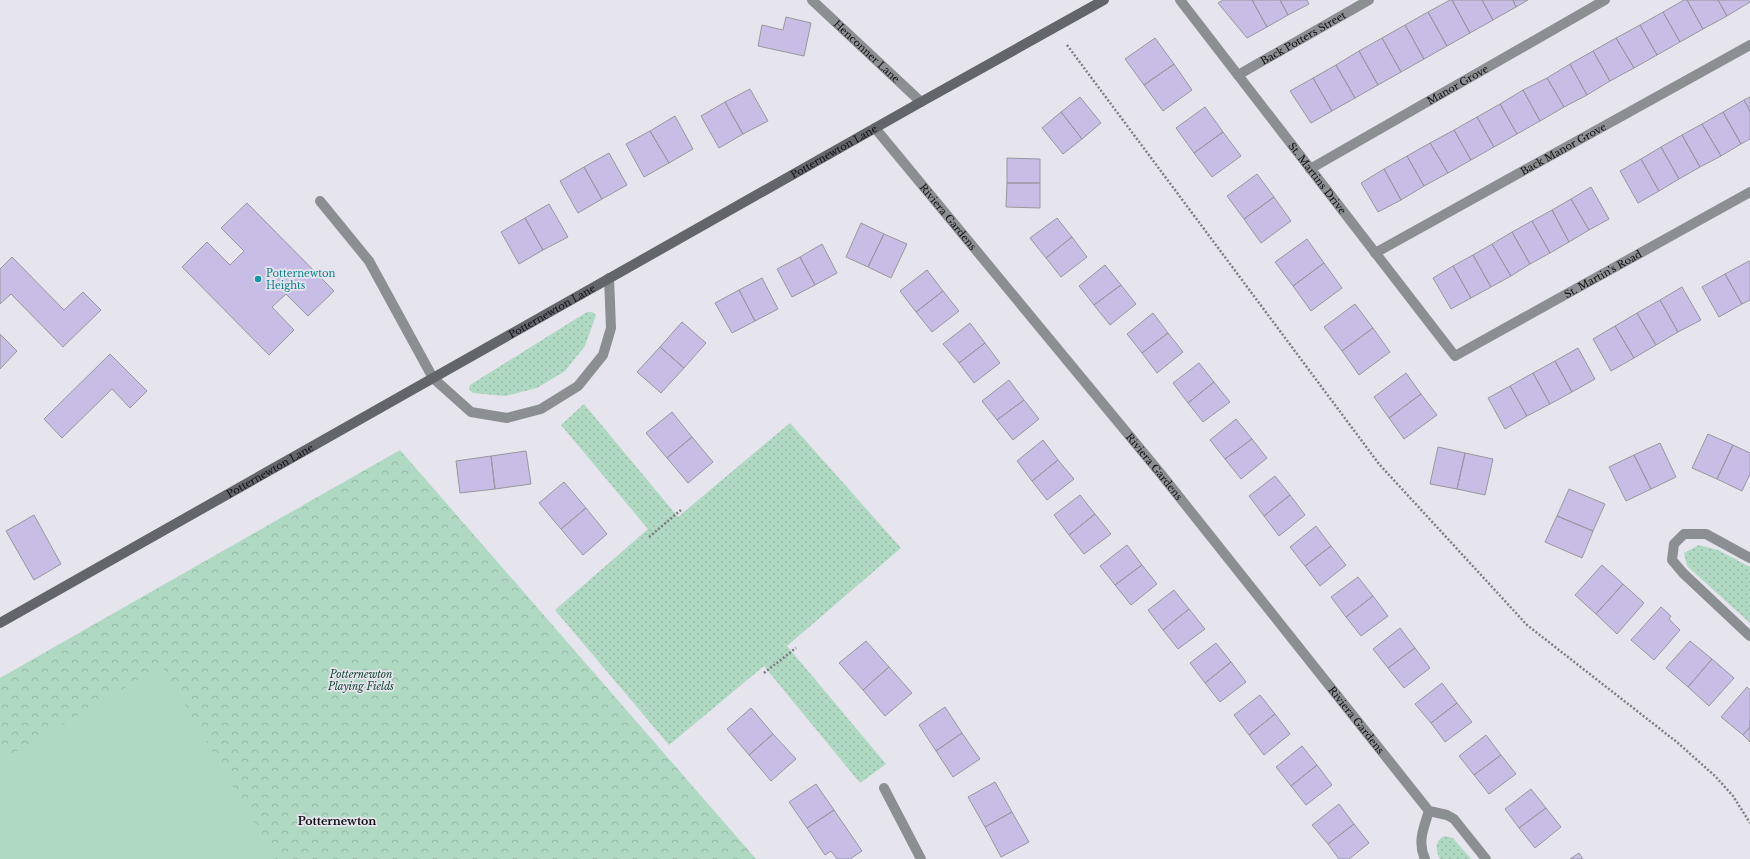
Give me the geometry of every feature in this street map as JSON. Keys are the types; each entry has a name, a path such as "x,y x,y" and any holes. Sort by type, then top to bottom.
{"main road":[{"name":"Potternewton Lane","path":"0,623 1104,0"}],"street":[{"name":"Henconner Lane","path":"812,0 921,102"},
{"name":"St. Martins Drive","path":"1180,0 1455,356"},
{"name":"Back Potters Street","path":"1238,75 1369,0"},
{"name":"Manor Grove","path":"1310,169 1605,0"},
{"name":"Back Manor Grove","path":"1375,253 1750,45"},
{"name":"Riviera Gardens","path":"875,128 1161,474 1429,810"},
{"name":"St. Martin's Road","path":"1455,356 1750,192"},
{"path":"320,201 369,261 433,378 471,412 507,418 541,409 578,386 603,354 611,328 609,278"},
{"path":"1750,558 1706,534 1684,534 1674,544 1672,560 1683,573 1750,636"},
{"path":"884,788 921,859"},
{"path":"1425,859 1422,852 1420,838 1429,810 1447,814 1454,819 1486,859"}],"path":[{"path":"1054,28 1379,464 1527,625 1678,743 1715,776 1732,796 1750,823"},
{"path":"649,537 681,510"},
{"path":"764,673 796,648"}],"green space":[{"path":"587,312 592,312 596,315 585,346 565,371 537,388 505,396 473,393 469,389 470,385"},
{"path":"584,404 678,517 790,423 901,548 787,646 886,764 860,783 764,666 669,745 555,610 648,529 561,425"},
{"name":"Potternewton Playing Fields","path":"400,450 756,859 0,859 0,678"},
{"path":"1699,545 1718,550 1750,567 1750,623 1687,566 1684,553"},
{"path":"162,666 276,859 0,859 0,761"},
{"path":"1444,836 1453,838 1471,859 1440,859 1437,852 1437,843"}],"building":[{"path":"1223,0 1252,0 1267,27 1247,38 1218,3"},
{"path":"1252,0 1280,0 1288,15 1267,27"},
{"path":"1280,0 1307,0 1309,4 1288,15"},
{"path":"1452,0 1470,33 1447,46 1428,12"},
{"path":"1452,0 1482,0 1493,20 1470,33"},
{"path":"1482,0 1513,0 1516,7 1493,20"},
{"path":"1513,0 1528,0 1516,7"},
{"path":"1684,0 1687,0 1703,29 1680,42 1663,12"},
{"path":"1687,0 1718,0 1727,16 1703,29"},
{"path":"1718,0 1748,0 1750,2 1727,16"},
{"path":"1428,12 1447,46 1424,59 1405,25"},
{"path":"1663,12 1680,42 1657,55 1640,25"},
{"path":"786,17 811,23 804,56 758,46 762,25 783,30"},
{"path":"1405,25 1424,59 1401,72 1382,38"},
{"path":"1640,25 1657,55 1634,68 1616,38"},
{"path":"1155,38 1174,64 1144,85 1125,59"},
{"path":"1382,38 1401,72 1378,85 1359,51"},
{"path":"1616,38 1634,68 1610,81 1593,51"},
{"path":"1359,51 1378,85 1355,98 1336,65"},
{"path":"1593,51 1610,81 1587,95 1570,64"},
{"path":"1174,64 1192,90 1163,111 1144,85"},
{"path":"1570,64 1587,95 1564,107 1547,78"},
{"path":"1336,65 1355,98 1332,111 1313,78"},
{"path":"1313,78 1332,111 1311,123 1290,91"},
{"path":"1547,78 1564,107 1540,121 1523,90"},
{"path":"750,89 768,121 743,134 725,102"},
{"path":"1523,90 1540,121 1517,134 1500,104"},
{"path":"1080,97 1101,123 1082,139 1061,112"},
{"path":"1750,97 1750,111 1744,100"},
{"path":"1744,100 1750,111 1750,139 1741,144 1723,112"},
{"path":"725,102 743,134 719,148 701,116"},
{"path":"1500,104 1517,134 1494,147 1477,117"},
{"path":"1205,107 1223,132 1194,153 1176,128"},
{"path":"1061,112 1082,139 1063,154 1042,128"},
{"path":"1723,112 1741,144 1721,156 1702,124"},
{"path":"675,116 693,149 669,163 650,131"},
{"path":"1477,117 1494,147 1471,160 1454,130"},
{"path":"1702,124 1721,156 1700,167 1682,135"},
{"path":"1454,130 1471,160 1448,173 1430,143"},
{"path":"650,131 669,163 644,177 626,144"},
{"path":"1223,132 1241,156 1212,177 1194,153"},
{"path":"1682,135 1700,167 1679,179 1661,147"},
{"path":"1430,143 1448,173 1424,186 1407,156"},
{"path":"1661,147 1679,179 1659,191 1641,159"},
{"path":"609,153 627,185 602,199 584,167"},
{"path":"1407,156 1424,186 1401,200 1384,169"},
{"path":"1007,158 1040,159 1040,183 1007,183"},
{"path":"1641,159 1659,191 1638,203 1620,171"},
{"path":"584,167 602,199 578,213 560,181"},
{"path":"1384,169 1401,200 1378,212 1361,183"},
{"path":"1257,174 1274,197 1244,219 1227,196"},
{"path":"1007,183 1040,183 1040,208 1006,207"},
{"path":"1591,187 1609,219 1589,230 1571,199"},
{"path":"1274,197 1291,221 1261,243 1244,219"},
{"path":"1571,199 1589,230 1569,242 1552,210"},
{"name":"Potternewton Heights","path":"247,203 334,291 308,316 286,294 272,307 294,330 269,355 182,267 207,242 230,265 244,251 221,228"},
{"path":"549,204 568,237 543,250 525,218"},
{"path":"1552,210 1569,242 1550,253 1532,221"},
{"path":"525,218 543,250 519,264 501,232"},
{"path":"1057,218 1072,237 1046,258 1030,238"},
{"path":"1532,221 1550,253 1530,264 1512,232"},
{"path":"861,223 884,234 868,267 846,257"},
{"path":"1512,232 1530,264 1511,276 1492,244"},
{"path":"884,234 907,244 891,278 868,267"},
{"path":"1072,237 1087,257 1061,277 1046,258"},
{"path":"1307,239 1324,263 1293,286 1275,262"},
{"path":"822,244 837,273 815,285 800,257"},
{"path":"1492,244 1511,276 1491,287 1473,255"},
{"path":"1473,255 1491,287 1471,298 1453,266"},
{"path":"12,257 64,310 83,292 101,310 63,347 11,294 0,304 0,269"},
{"path":"800,257 815,285 792,297 777,269"},
{"path":"1749,261 1750,300 1742,304 1725,274"},
{"path":"1324,263 1342,288 1311,311 1293,286"},
{"path":"1105,265 1121,285 1094,305 1079,286"},
{"path":"1453,266 1471,298 1451,309 1433,278"},
{"path":"927,270 943,291 916,312 900,291"},
{"path":"1725,274 1742,304 1719,317 1702,287"},
{"path":"762,278 778,309 755,321 739,290"},
{"path":"1121,285 1136,304 1110,325 1094,305"},
{"path":"1682,287 1701,320 1678,332 1660,300"},
{"path":"739,290 755,321 732,333 715,303"},
{"path":"943,291 959,311 932,332 916,312"},
{"path":"1660,300 1678,332 1656,345 1637,313"},
{"path":"1355,304 1373,328 1342,351 1324,327"},
{"path":"1153,313 1168,333 1142,353 1127,334"},
{"path":"1637,313 1656,345 1634,358 1615,326"},
{"path":"682,322 706,343 684,368 660,347"},
{"path":"970,323 985,343 959,363 943,344"},
{"path":"1615,326 1634,358 1611,371 1593,339"},
{"path":"1373,328 1390,352 1359,375 1342,351"},
{"path":"1168,333 1183,352 1157,373 1142,353"},
{"path":"0,334 17,351 0,369"},
{"path":"985,343 1000,363 974,383 959,363"},
{"path":"660,347 684,368 661,393 637,372"},
{"path":"1578,348 1595,379 1572,392 1555,361"},
{"path":"110,354 147,391 130,408 112,389 62,438 44,419"},
{"path":"1555,361 1572,392 1550,404 1533,373"},
{"path":"1199,363 1214,382 1188,403 1173,383"},
{"path":"1406,373 1421,394 1389,418 1374,397"},
{"path":"1533,373 1550,404 1527,416 1510,386"},
{"path":"1009,380 1024,400 997,420 982,401"},
{"path":"1214,382 1230,402 1203,422 1188,403"},
{"path":"1510,386 1527,416 1505,429 1488,398"},
{"path":"1421,394 1437,415 1404,439 1389,418"},
{"path":"1024,400 1039,419 1013,440 997,420"},
{"path":"672,412 692,437 667,458 646,433"},
{"path":"1236,419 1252,439 1225,459 1210,440"},
{"path":"1708,434 1733,445 1717,479 1692,468"},
{"path":"692,437 713,462 688,483 667,458"},
{"path":"1252,439 1267,458 1241,479 1225,459"},
{"path":"1043,440 1058,460 1032,481 1017,461"},
{"path":"1660,443 1676,477 1651,489 1634,455"},
{"path":"1733,445 1750,453 1750,474 1742,491 1717,479"},
{"path":"1438,447 1465,453 1457,489 1430,484"},
{"path":"526,451 531,484 495,489 491,456"},
{"path":"1465,453 1493,459 1485,495 1457,489"},
{"path":"1634,455 1651,489 1626,501 1609,467"},
{"path":"491,456 495,489 460,493 456,461"},
{"path":"1058,460 1074,479 1047,500 1032,481"},
{"path":"1275,476 1290,495 1264,516 1249,496"},
{"path":"564,482 586,508 561,529 539,503"},
{"path":"1569,489 1605,504 1593,531 1557,516"},
{"path":"1080,495 1095,514 1069,535 1054,515"},
{"path":"1290,495 1305,515 1279,536 1264,516"},
{"path":"586,508 607,534 583,555 561,529"},
{"path":"1095,514 1111,534 1084,554 1069,535"},
{"path":"34,515 61,564 34,580 6,531"},
{"path":"1557,516 1593,531 1582,558 1545,542"},
{"path":"1316,526 1331,546 1305,566 1290,547"},
{"path":"1127,545 1142,565 1115,585 1100,566"},
{"path":"1331,546 1346,565 1320,586 1305,566"},
{"path":"1142,565 1157,584 1131,605 1115,585"},
{"path":"1602,565 1623,584 1596,614 1575,595"},
{"path":"1358,577 1373,596 1346,617 1331,597"},
{"path":"1623,584 1644,603 1617,634 1596,614"},
{"path":"1174,590 1189,609 1163,630 1148,610"},
{"path":"1373,596 1388,616 1361,636 1346,617"},
{"path":"1661,607 1671,616 1669,619 1680,630 1654,660 1631,640"},
{"path":"1189,609 1205,629 1178,649 1163,630"},
{"path":"1400,628 1415,648 1388,668 1373,649"},
{"path":"866,641 889,667 863,690 839,663"},
{"path":"1690,641 1712,659 1688,687 1666,668"},
{"path":"1216,643 1231,662 1205,683 1190,663"},
{"path":"1415,648 1430,668 1404,688 1388,668"},
{"path":"1712,659 1734,678 1709,706 1688,687"},
{"path":"1231,662 1246,682 1220,702 1205,683"},
{"path":"889,667 912,693 885,716 863,690"},
{"path":"1442,683 1457,703 1431,723 1415,704"},
{"path":"1747,687 1750,690 1750,727 1743,735 1721,717"},
{"path":"1260,695 1275,714 1249,735 1234,715"},
{"path":"1457,703 1472,722 1445,742 1431,723"},
{"path":"945,707 962,733 936,751 919,725"},
{"path":"751,708 773,734 749,755 727,729"},
{"path":"1275,714 1290,734 1264,755 1249,735"},
{"path":"1750,727 1750,742 1743,735"},
{"path":"962,733 980,759 953,777 936,751"},
{"path":"773,734 796,759 771,781 749,755"},
{"path":"1486,735 1501,755 1474,775 1459,756"},
{"path":"1302,746 1317,765 1291,786 1276,767"},
{"path":"1501,755 1516,774 1489,794 1474,775"},
{"path":"1317,765 1332,785 1306,805 1291,786"},
{"path":"995,782 1012,812 985,827 968,797"},
{"path":"816,784 834,810 807,828 789,802"},
{"path":"1531,789 1546,808 1519,828 1505,809"},
{"path":"1339,804 1354,824 1328,844 1312,825"},
{"path":"1546,808 1561,827 1535,848 1519,828"},
{"path":"834,810 862,851 850,859 837,859 831,851 825,855 807,828"},
{"path":"1012,812 1029,842 1001,857 985,827"},
{"path":"1354,824 1369,843 1349,859 1339,859 1328,844"},
{"path":"1579,853 1583,859 1570,859"}],"place":[{"name":"Potternewton Heights","path":"258,279"}],"district":[{"name":"Potternewton","path":"337,821"}]}
